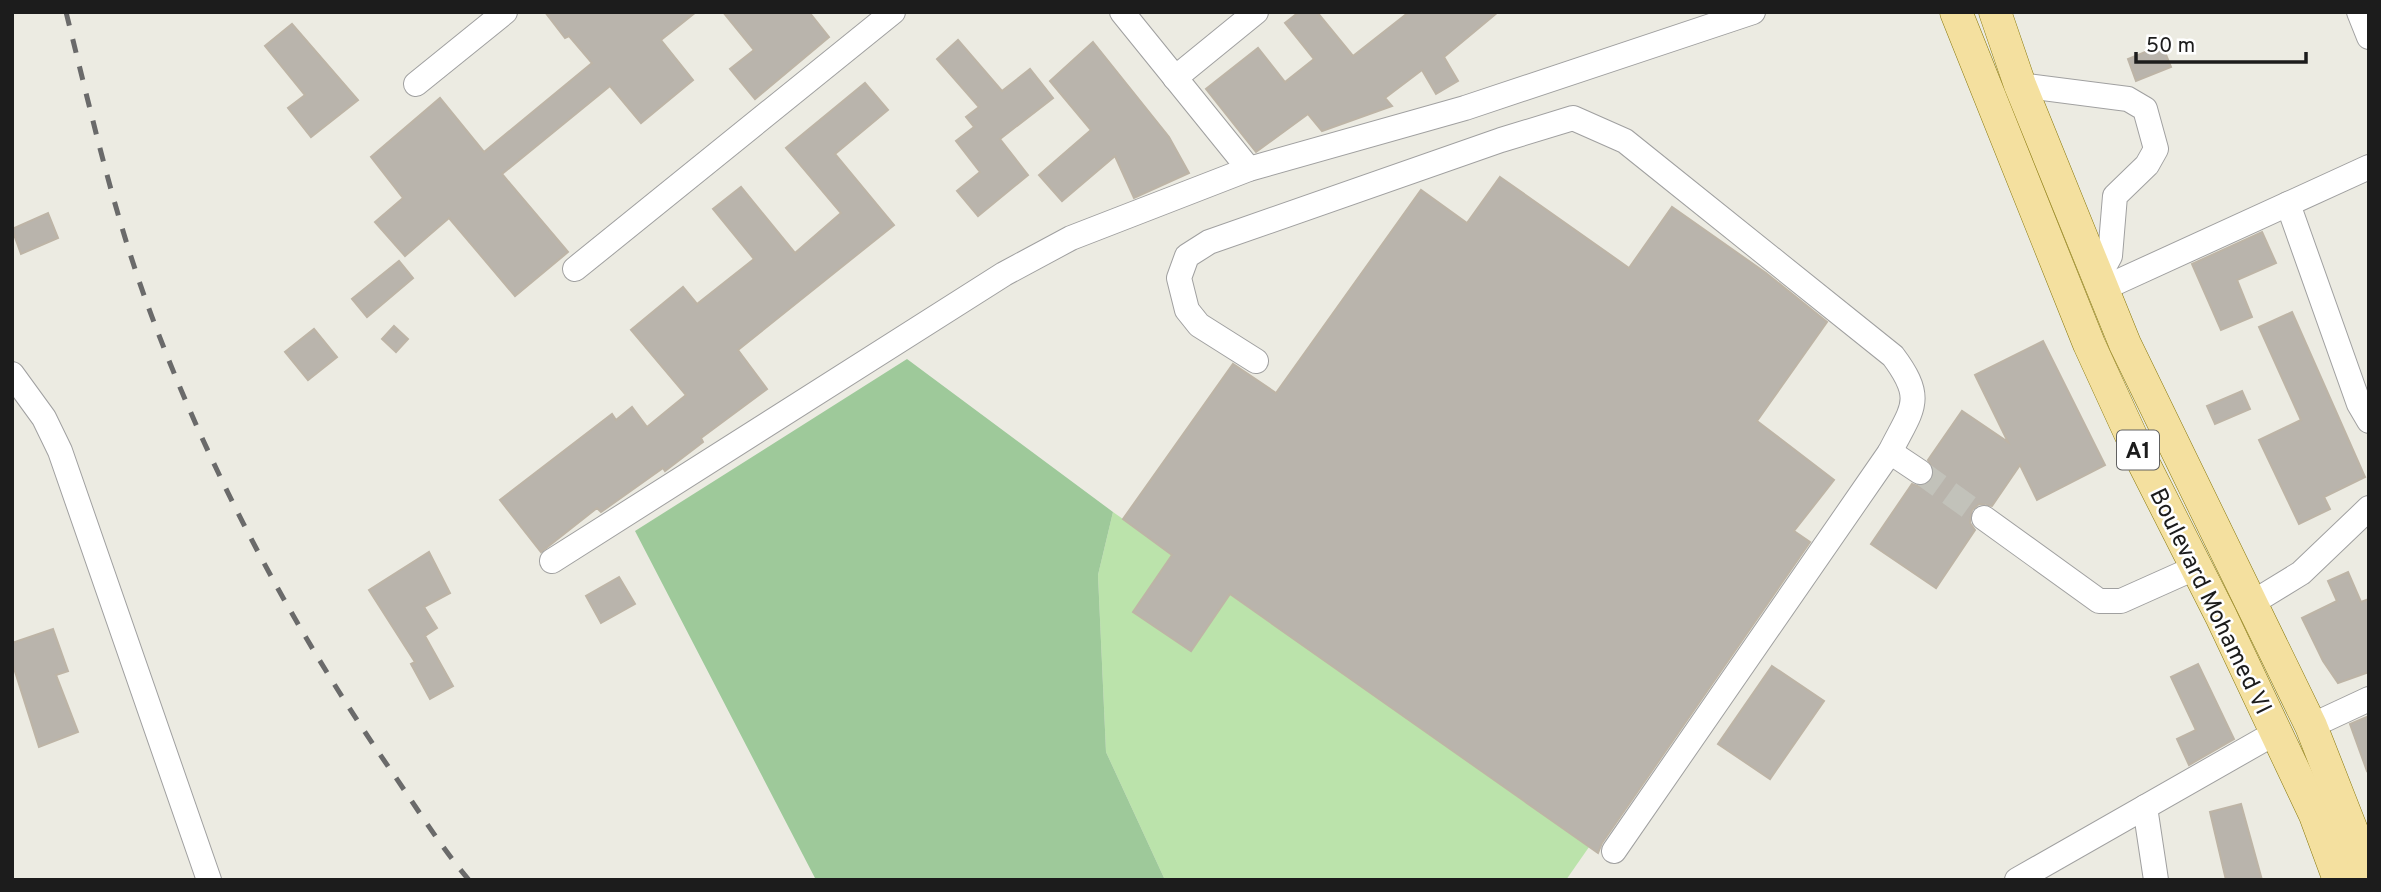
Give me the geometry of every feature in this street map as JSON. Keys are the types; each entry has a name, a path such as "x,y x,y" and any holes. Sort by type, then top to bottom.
{"main road":[{"name":"Boulevard Mohamed VI","path":"1956,12 2089,344 2144,464 2221,615 2315,815 2339,880"},
{"name":"Boulevard Mohamed VI","path":"1995,12 2020,85 2125,344 2311,726 2369,874"},
{"path":"2221,615 2252,603"}],"street":[{"path":"416,84 505,12"},
{"path":"575,269 893,12"},
{"path":"1122,12 1248,169"},
{"path":"1175,78 1256,12"},
{"path":"552,561 1004,274 1072,238 1248,169 1465,108 1753,12"},
{"path":"2359,12 2369,37"},
{"path":"2020,85 2129,99 2145,110 2156,149 2147,165 2115,195 2110,256 2100,283"},
{"path":"1255,361 1199,325 1187,310 1180,278 1187,256 1209,242 1501,140 1573,118 1625,141 1893,356 1909,378 1915,403 1890,452 1614,850"},
{"path":"2100,283 2369,167"},
{"path":"2288,204 2359,404 2369,421"},
{"path":"12,374 44,418 60,452 209,880"},
{"path":"1890,452 1920,472"},
{"path":"2252,603 2301,573 2369,508"},
{"path":"1983,518 2099,601 2121,601 2197,567"},
{"path":"2311,726 2369,699"},
{"path":"2017,880 2275,733"},
{"path":"2145,807 2156,880"}],"green space":[{"path":"907,359 1113,512 1098,575 1106,752 1165,880 816,880 635,531"},
{"path":"1113,512 1589,847 1566,880 1165,880 1106,752 1098,575"}],"building":[{"path":"545,12 696,12 661,40 693,80 641,123 610,86 502,174 568,252 515,296 449,218 405,256 375,222 403,198 371,157 440,98 484,152 592,63 569,36 565,38"},
{"path":"723,12 809,12 829,37 755,99 730,69 754,50"},
{"path":"1299,12 1317,12 1353,56 1409,12 1498,12 1444,57 1458,81 1436,94 1422,70 1385,98 1392,106 1322,131 1308,114 1256,152 1206,89 1258,48 1285,82 1314,59 1285,23"},
{"path":"292,24 358,100 311,137 288,108 305,95 265,46"},
{"path":"958,40 1002,91 1030,69 1053,98 1000,139 1028,175 978,216 957,191 980,172 956,141 974,127 966,117 979,107 937,59"},
{"path":"1093,42 1169,137 1189,173 1134,198 1115,156 1062,201 1039,175 1091,130 1050,81"},
{"path":"2162,45 2171,67 2136,81 2128,59"},
{"path":"865,83 888,110 835,154 894,225 738,350 767,389 701,438 703,442 665,471 663,468 601,512 597,508 541,552 500,500 612,414 616,420 632,407 647,427 686,395 631,330 683,287 697,304 754,259 713,209 741,187 795,253 841,213 786,148"},
{"path":"1500,177 1629,268 1672,207 1766,273 1827,322 1757,421 1834,480 1794,531 1810,542 1602,843 1598,853 1230,594 1191,651 1133,612 1172,555 1123,519 1233,364 1276,393 1421,190 1467,223"},
{"path":"48,213 58,238 21,254 12,229"},
{"path":"2262,232 2276,263 2237,280 2252,317 2221,330 2192,264"},
{"path":"399,261 413,278 367,317 352,299"},
{"path":"2292,312 2365,477 2324,497 2330,509 2299,524 2259,440 2301,420 2259,327"},
{"path":"394,326 408,339 396,352 382,339"},
{"path":"314,329 337,357 308,380 285,352"},
{"path":"2043,341 2105,465 2037,500 2020,465 1992,506 1979,504 1972,510 1970,523 1975,530 1936,588 1871,544 1912,484 1920,487 1932,481 1935,472 1928,460 1962,411 2008,442 1975,375"},
{"path":"2242,391 2250,409 2215,424 2207,406"},
{"path":"429,552 450,593 424,607 437,628 425,636 453,686 430,699 411,664 415,662 369,590"},
{"path":"2348,572 2361,602 2369,599 2369,672 2338,683 2323,661 2302,618 2337,601 2328,581"},
{"path":"619,577 635,604 601,623 586,596"},
{"path":"53,629 68,671 56,675 78,732 39,747 12,662 12,643"},
{"path":"2198,664 2234,739 2189,765 2177,739 2196,730 2171,677"},
{"path":"1772,666 1824,701 1770,779 1718,744"},
{"path":"2369,716 2369,770 2367,771 2350,724"},
{"path":"2241,804 2262,880 2226,880 2210,812"}],"tunnel":[{"path":"1920,472 1984,518"}],"railway":[{"path":"66,12 102,156 133,263 169,361 223,483 319,660 429,827 469,880"}]}
